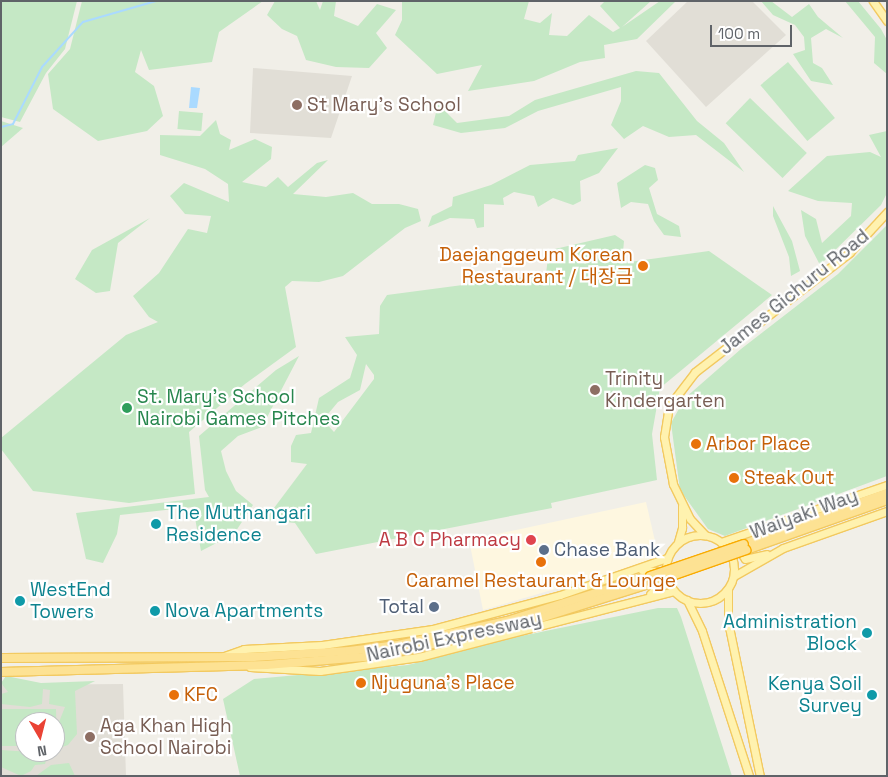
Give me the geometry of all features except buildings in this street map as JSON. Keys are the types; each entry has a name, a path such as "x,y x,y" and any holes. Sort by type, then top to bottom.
{"highway":[{"path":"744,540 887,492"},
{"name":"Nairobi Expressway","path":"1,672 243,666 376,656 454,641 558,614 887,500"},
{"name":"Nairobi Expressway","path":"1,658 221,657 301,655 370,649 436,638 516,619 744,540"}],"main road":[{"path":"873,1 887,22"},
{"name":"James Gichuru Road","path":"682,506 673,484 664,437 669,406 695,372 849,253 887,212"},
{"name":"Waiyaki Way","path":"721,542 744,540 887,485"},
{"path":"682,506 694,526 705,535 721,542 732,557 734,576 728,589 728,622 760,776"},
{"path":"682,506 682,528 677,543 667,558 666,570 674,591 687,600 702,631 749,776"},
{"name":"Waiyaki Way","path":"734,576 783,548 887,511"},
{"path":"677,543 690,536 705,535"},
{"path":"744,540 737,544 740,556 745,559 783,548"},
{"path":"221,657 244,649 331,644 433,629 522,606 636,570 667,558"},
{"path":"636,570 650,569 659,578 657,590 648,596"},
{"path":"687,600 714,600 728,589"},
{"path":"243,666 299,672 399,660 489,641 648,596 674,591"},
{"path":"744,756 755,747"}],"shaded area":[{"path":"688,1 752,1 786,35 706,107 646,41"},
{"name":"St Mary's School","path":"253,68 352,76 331,138 250,133"},
{"path":"646,502 658,554 641,564 483,610 469,540"},
{"name":"Aga Khan High School Nairobi","path":"123,684 126,776 1,776 1,685"}],"green space":[{"path":"1,1 77,1 65,49 46,73 20,122 1,117"},
{"path":"82,1 263,1 219,32 212,62 149,70 141,50 135,72 154,86 163,116 147,131 98,141 53,109 48,74 70,49"},
{"path":"275,1 316,1 320,10 323,1 336,1 334,16 358,26 377,4 396,10 376,33 387,48 369,68 336,67 306,60 297,36 282,29 267,15"},
{"path":"402,1 529,1 524,19 540,23 552,13 549,35 567,36 589,15 613,32 620,28 600,6 605,1 651,1 622,27 660,1 676,1 637,39 604,45 605,58 580,62 534,81 468,91 482,65 437,74 395,35 402,20"},
{"path":"761,1 771,1 792,17 809,4 818,17 843,38 826,29 811,38 813,63 822,68 833,85 811,81 793,54 805,50 804,37 795,25 773,15"},
{"path":"845,1 858,1 881,29 887,40 887,74 874,63 875,37"},
{"path":"788,62 835,118 807,141 760,85"},
{"path":"636,71 659,73 697,121 724,143 744,172 696,135 669,137 643,126 624,139 611,125 621,101 621,87 538,111 505,128 461,133 433,125 438,104 457,123 509,116 535,100"},
{"path":"750,98 807,153 783,178 726,123"},
{"path":"179,111 203,113 201,131 177,129"},
{"path":"216,120 220,134 231,140 229,150 255,139 272,147 271,159 242,182 266,187 278,177 288,187 317,163 328,160 293,194 326,197 353,193 372,204 399,204 418,209 421,221 405,228 343,276 319,282 292,281 285,287 296,347 245,384 189,432 195,494 129,503 33,491 1,449 1,438 126,335 158,322 149,317 133,296 159,273 188,229 207,233 211,216 185,214 170,196 184,183 229,202 228,184 205,169 160,155 160,135 200,136"},
{"path":"1,121 23,128 1,147"},
{"path":"887,131 887,193 881,205 820,265 805,236 801,210 816,219 822,243 851,216 852,203 818,201 788,191 827,156 870,152 881,157 869,135"},
{"path":"618,148 599,173 580,181 581,201 573,205 553,198 538,207 534,196 514,192 503,198 504,205 484,204 484,227 477,228 474,219 450,218 428,227 432,216 452,206 453,197 491,185 530,165 575,161 578,155"},
{"path":"645,165 655,168 658,180 649,188 657,214 679,226 681,237 664,235 654,221 648,204 631,202 621,208 617,183"},
{"path":"773,206 792,241 800,271 791,276 789,257 773,216"},
{"path":"150,218 118,243 110,291 96,293 75,279 92,250"},
{"path":"887,225 887,476 725,536 708,529 680,490 671,423 685,398 741,349 838,274"},
{"path":"615,235 624,241 622,263 709,251 772,295 660,388 652,434 657,480 551,503 552,508 316,554 295,523 265,520 307,464 291,462 291,446 296,435 311,433 319,398 350,378 357,355 345,337 379,334 380,306 387,295 546,274 548,257 555,249","holes":["366,364 374,375 374,379 334,432 323,420 338,402 360,390"]},
{"path":"299,356 262,427 238,436 221,451 226,471 236,491 253,505 234,534 201,551 193,507 120,515 117,534 103,563 86,559 76,513 209,497 205,490 199,436 276,370"},
{"path":"658,608 677,608 681,617 732,776 240,776 223,699 254,679 408,665 521,636"},
{"path":"6,676 41,683 95,681 75,691 77,734 65,746 65,712 63,712 65,707 49,704 50,690 43,689 42,704 30,707 1,704 1,694 8,692 1,683"},
{"path":"1,709 56,709 56,712 15,712 15,746 1,746"},
{"path":"1,750 15,751 15,762 46,762 45,764 35,765 31,771 21,776 1,767"},
{"path":"69,763 75,776 36,776 51,765"}],"water":[{"path":"191,87 200,88 197,108 189,108"}],"waterway":[{"path":"1,127 13,124 42,67 83,22 156,1"}],"place":[{"name":"St Mary's School","path":"297,105"},
{"name":"Daejanggeum Korean Restaurant / 대장금","path":"643,266"},
{"name":"Trinity Kindergarten","path":"595,390"},
{"name":"St. Mary's School Nairobi Games Pitches","path":"127,408"},
{"name":"Arbor Place","path":"696,444"},
{"name":"Steak Out","path":"734,478"},
{"name":"The Muthangari Residence","path":"156,524"},
{"name":"A B C Pharmacy","path":"531,540"},
{"name":"Chase Bank","path":"544,550"},
{"name":"Caramel Restaurant & Lounge","path":"541,562"},
{"name":"WestEnd Towers","path":"20,601"},
{"name":"Total","path":"434,607"},
{"name":"Nova Apartments","path":"155,611"},
{"name":"Administration Block","path":"867,633"},
{"name":"Njuguna's Place","path":"361,683"},
{"name":"KFC","path":"174,695"},
{"name":"Kenya Soil Survey","path":"872,695"},
{"name":"Aga Khan High School Nairobi","path":"90,737"}]}
